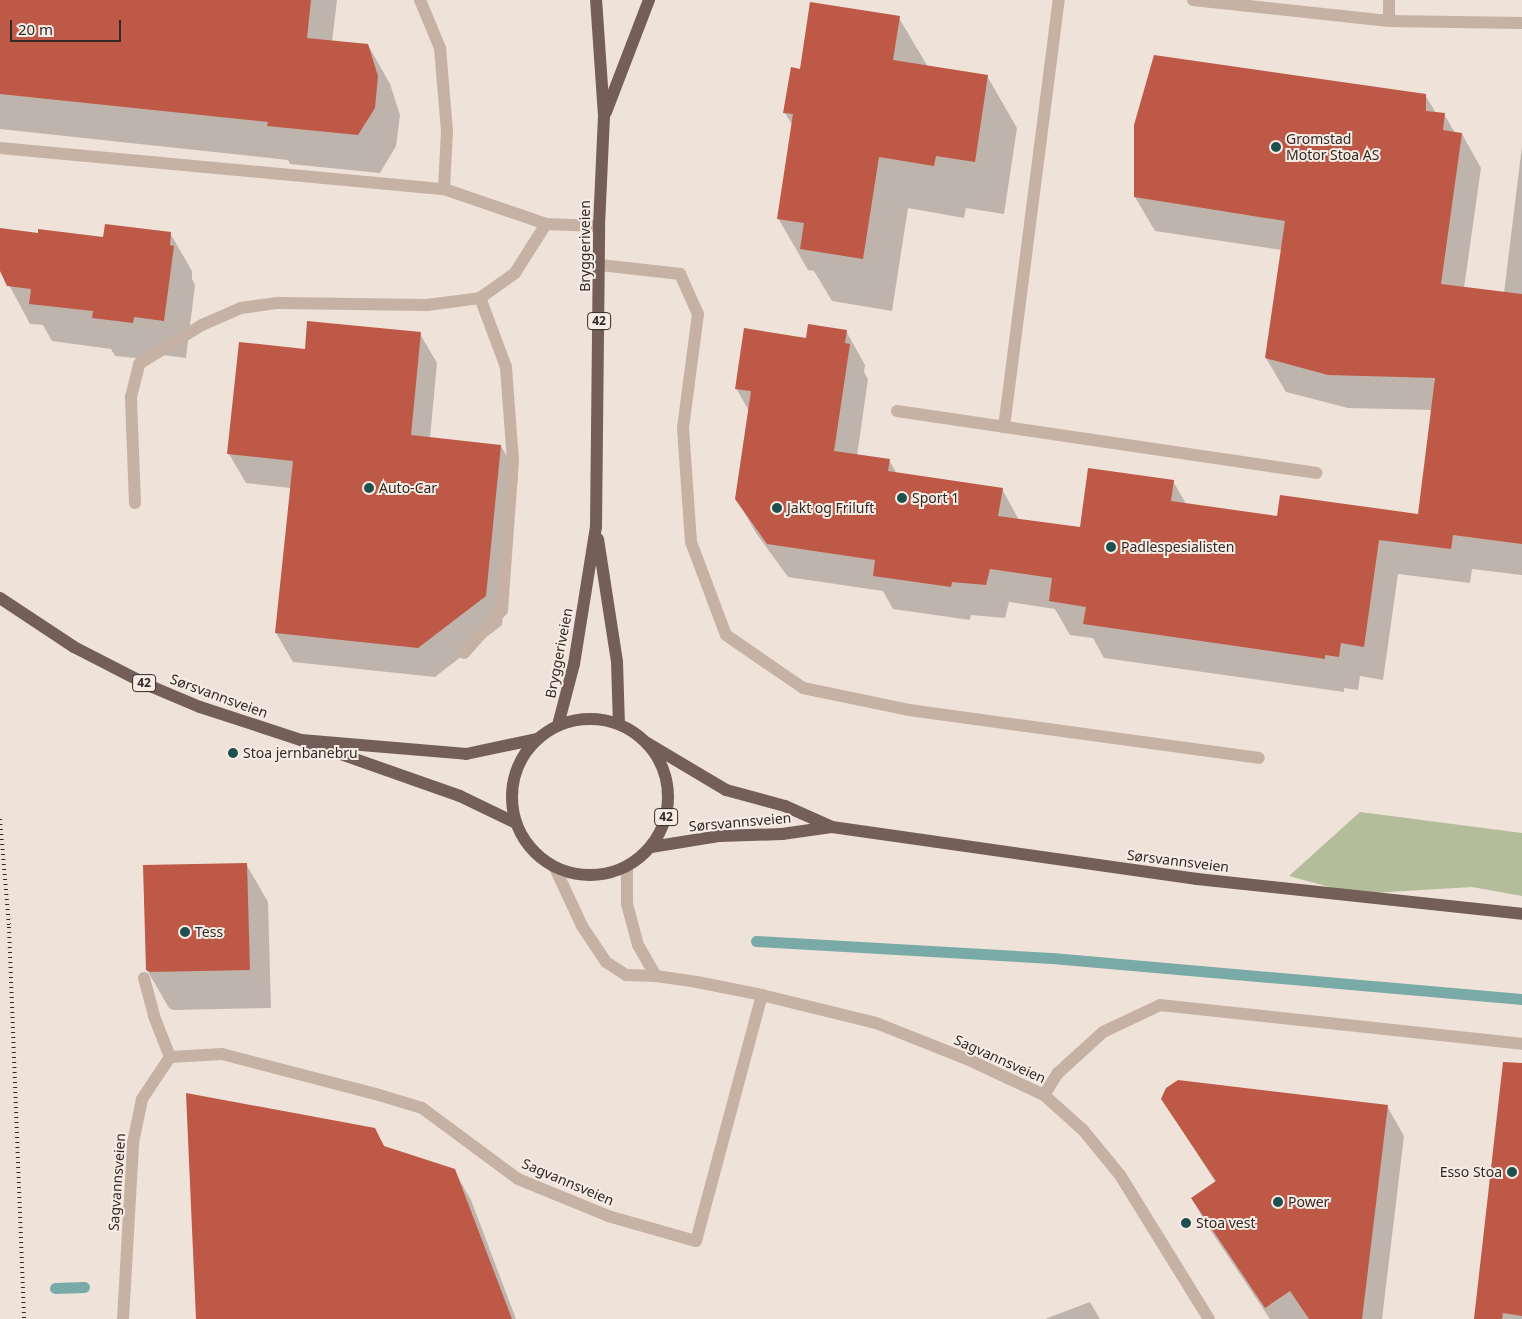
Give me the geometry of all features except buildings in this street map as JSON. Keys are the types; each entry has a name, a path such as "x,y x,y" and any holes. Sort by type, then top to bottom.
{"main road":[{"name":"Bryggeriveien","path":"558,725 574,664 596,527 599,226 604,116 596,0"},
{"name":"Bryggeriveien","path":"604,116 649,0"},
{"name":"Bryggeriveien","path":"596,527 617,662 619,724"},
{"name":"Sørsvannsveien","path":"0,598 74,648 150,686 200,707 460,796 516,823"},
{"name":"42","path":"579,719 592,719 619,724 634,732 647,744 660,762 668,783 669,806 663,828 651,847 628,867 604,875 587,876 579,876 555,868 538,856 525,842 516,823 512,801 514,778 522,757 537,739 558,725 579,719"},
{"name":"Sørsvannsveien","path":"301,740 466,754 537,739"},
{"name":"Sørsvannsveien","path":"647,744 726,790 785,806 832,827 1197,879 1522,914"},
{"name":"Sørsvannsveien","path":"651,847 720,836 782,834 832,827"}],"street":[{"path":"420,0 440,48 447,131 444,189"},
{"path":"1004,427 1059,0"},
{"path":"1193,0 1389,21 1522,23"},
{"path":"1389,0 1389,21"},
{"path":"0,148 444,189 546,224 599,226"},
{"path":"134,503 131,397 139,364 202,325 241,308 278,303 427,305 480,298 515,274 546,224"},
{"path":"600,265 680,274 698,314 683,428 690,542 726,635 803,688 909,710 1259,758"},
{"path":"464,653 502,610 513,461 506,367 480,298"},
{"path":"897,411 1316,473"},
{"path":"628,867 627,904 638,945 656,976"},
{"name":"Sagvannsveien","path":"555,868 582,926 606,962 626,975 656,976 762,995 876,1023 967,1059 1044,1095 1083,1130 1120,1176 1208,1319"},
{"path":"144,978 154,1016 170,1057"},
{"name":"Sagvannsveien","path":"123,1319 133,1143 142,1099 170,1057 222,1054 422,1108 518,1179 608,1216 696,1241 762,995"},
{"path":"1044,1095 1058,1073 1103,1032 1160,1005 1522,1044"}],"green space":[{"path":"1360,812 1522,833 1522,896 1472,887 1355,894 1289,876"}],"waterway":[{"path":"756,941 1052,958 1522,999"},
{"path":"55,1288 84,1287"}],"railway":[{"path":"0,819 9,927 24,1319"}],"place":[{"name":"Gromstad Motor Stoa AS","path":"1276,147"},
{"name":"Auto-Car","path":"369,488"},
{"name":"Sport 1","path":"902,498"},
{"name":"Jakt og Friluft","path":"777,508"},
{"name":"Padlespesialisten","path":"1111,547"},
{"name":"Stoa jernbanebru","path":"233,753"},
{"name":"Tess","path":"185,932"},
{"name":"Esso Stoa","path":"1512,1172"},
{"name":"Power","path":"1278,1202"},
{"name":"Stoa vest","path":"1186,1223"}]}
